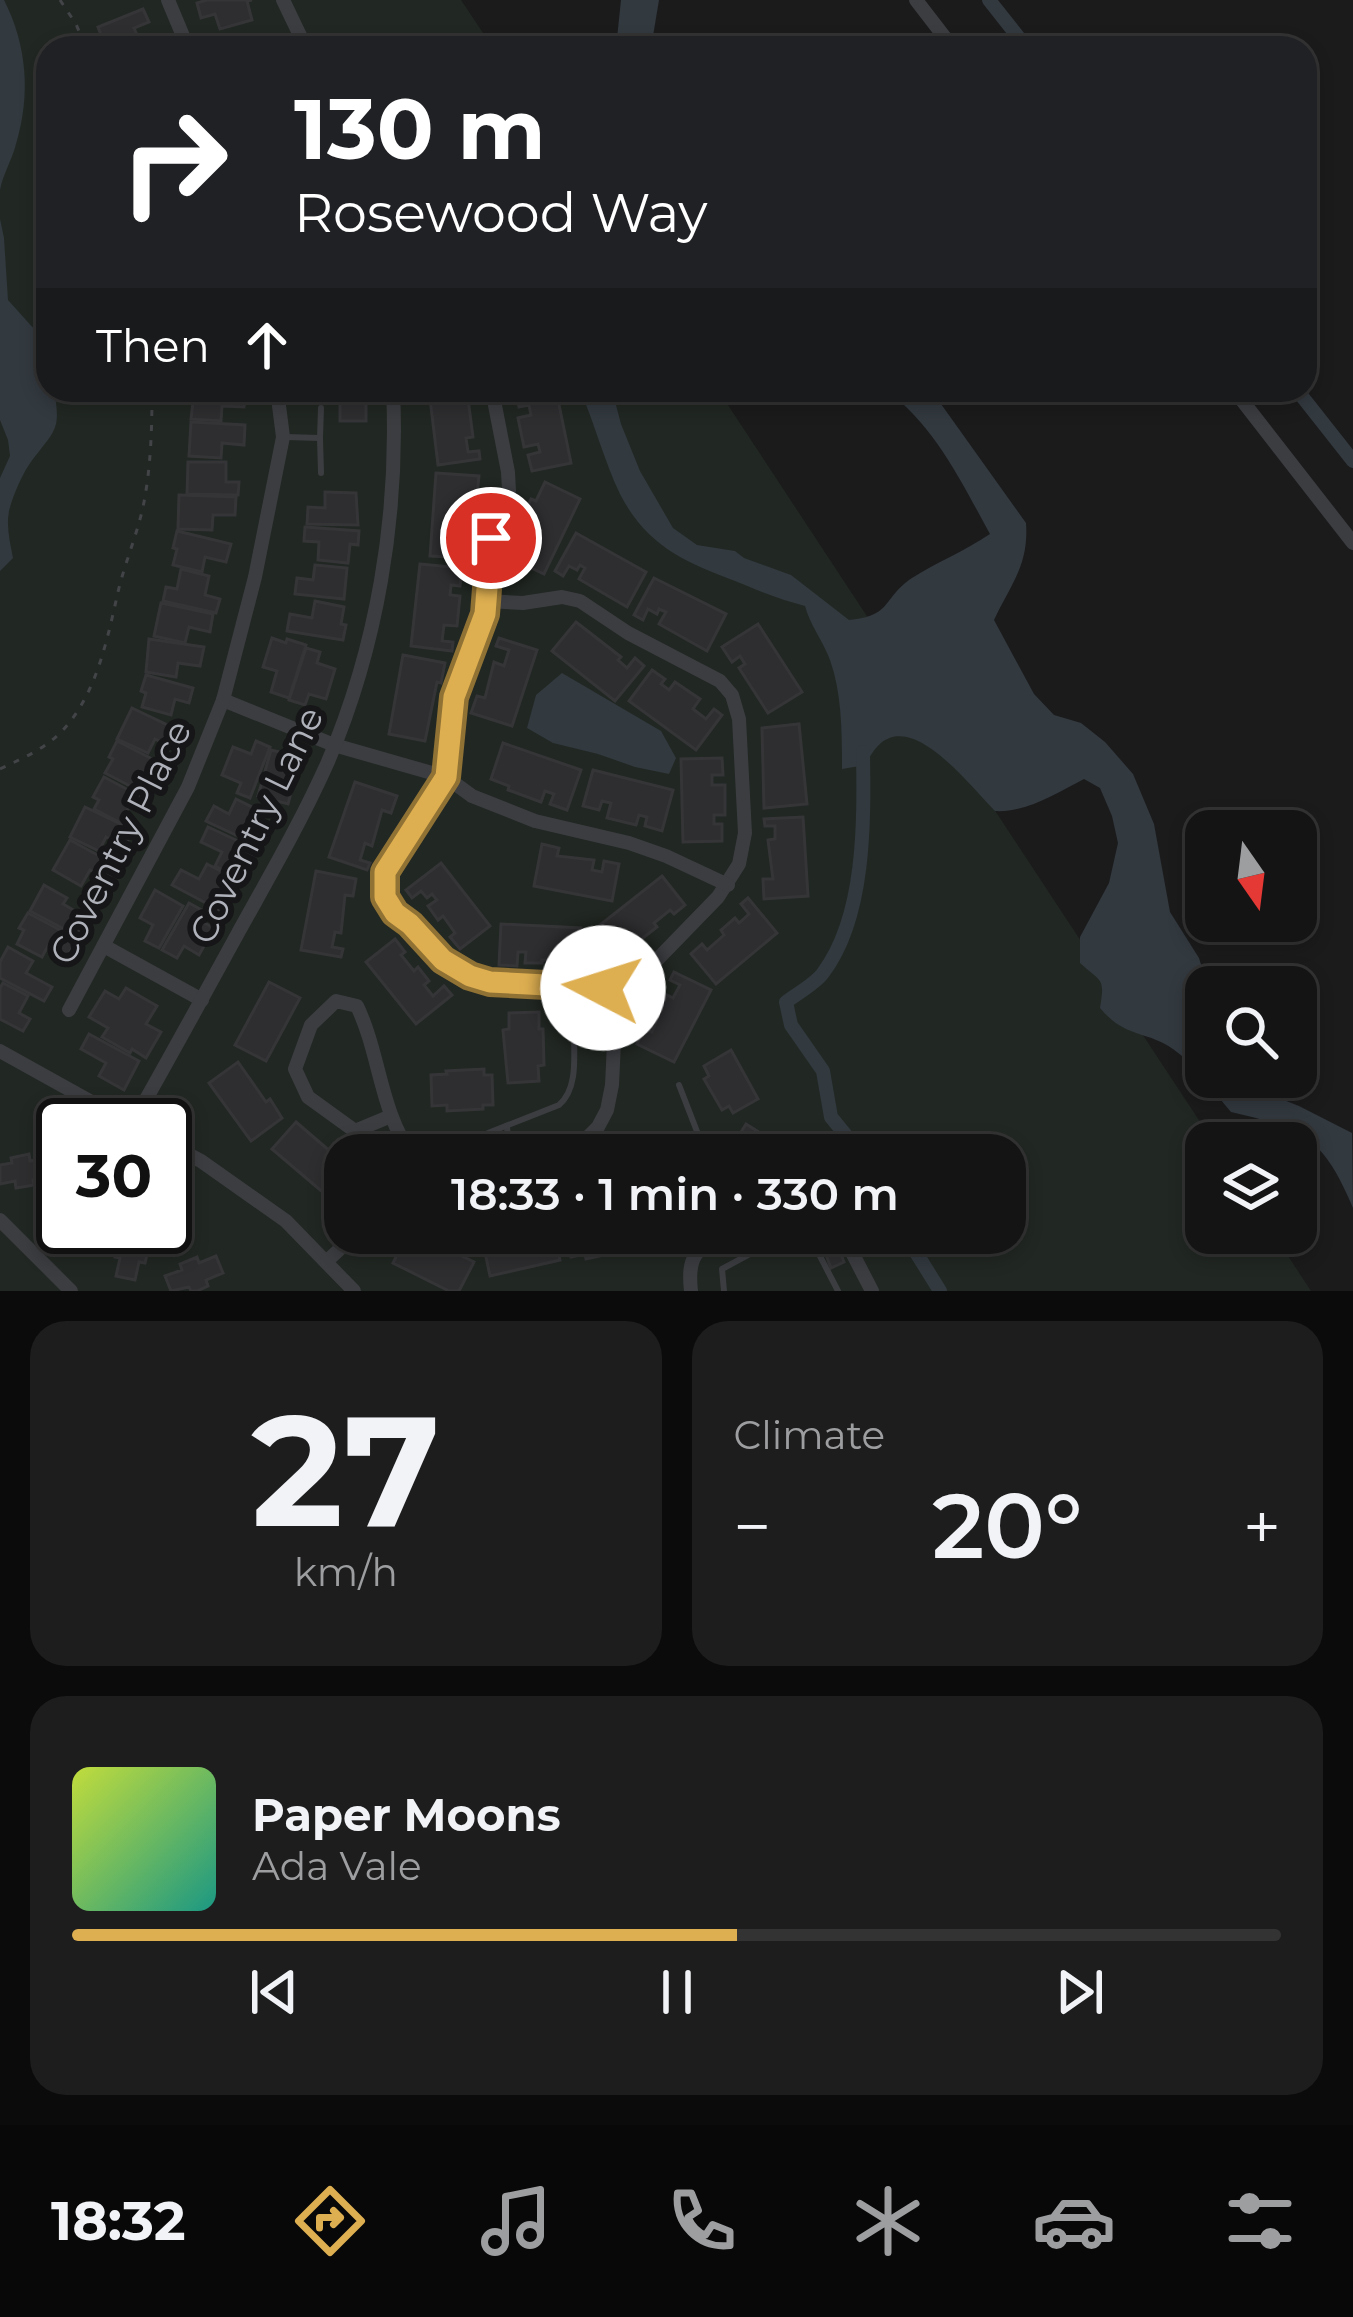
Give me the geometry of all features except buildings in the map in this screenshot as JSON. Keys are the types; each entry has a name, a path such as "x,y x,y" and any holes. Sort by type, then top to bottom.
{"street":[{"path":"168,0 183,36"},
{"path":"283,0 300,36"},
{"path":"916,0 944,36"},
{"name":"Coventry Place","path":"69,1010 188,787 223,700 255,578 283,436 279,402"},
{"name":"Coventry Lane","path":"148,1098 300,821 334,745 362,662 384,563 394,462 393,402"},
{"path":"494,402 509,481 489,549 487,601 454,697 446,777 385,872 385,897 443,960 470,976 490,982 603,988 625,1000"},
{"path":"1243,402 1353,543"},
{"path":"487,601 562,597 580,601 628,633 712,675 727,687 740,719 742,854 728,885 625,1000 611,1063 613,1085 603,1118 590,1134"},
{"name":"Coventry Place","path":"223,700 334,745 446,777 472,796 535,820 666,856 728,885"},
{"name":"Coventry Lane","path":"104,946 202,1000"},
{"path":"391,1116 355,1131 308,1097 295,1069 311,1024 336,1001 357,1006 368,1028 391,1116 401,1134"},
{"path":"0,1051 84,1098"},
{"path":"192,1156 286,1221 354,1291"},
{"path":"0,1220 71,1291"},
{"path":"327,1261 334,1254"},
{"path":"691,1291 689,1272 696,1254"},
{"path":"853,1254 872,1291"}],"lane":[{"path":"321,408 321,473"},
{"path":"283,436 320,438"},
{"path":"488,1133 559,1105 569,1096 574,1024 617,1028"},
{"path":"679,1085 698,1134"},
{"path":"507,1126 508,1134"},
{"path":"724,1291 722,1269 750,1254"},
{"path":"819,1254 838,1291"}],"path":[{"path":"60,0 81,36"},
{"path":"0,770 48,744 66,727 88,692 144,504 152,402"}],"shaded area":[{"path":"0,0 461,0 485,36 36,36 36,402 726,402 1200,1122 1185,1122 1185,1254 1287,1254 1311,1291 0,1291"},
{"path":"0,0 18,35 25,89 21,126 0,190"},
{"path":"621,0 659,0 653,36 617,36"},
{"path":"0,219 8,300 36,332 36,402 56,402 57,413 52,434 13,498 8,523 13,558 0,571 0,478 10,456 0,420"},
{"path":"584,402 615,402 640,471 673,528 697,545 735,551 791,575 849,620 863,618 880,610 912,578 990,534 958,475 901,402 940,402 1026,523 1022,563 994,620 1034,694 1054,715 1081,723 1105,742 1133,774 1154,824 1170,912 1201,966 1185,966 1185,1059 1109,1018 1100,1008 1102,985 1080,963 1080,937 1109,883 1118,843 1100,788 1084,779 1030,805 995,811 932,749 896,736 880,744 866,765 842,769 834,673 805,606 699,567 668,550 630,512"},
{"path":"562,673 661,731 676,758 669,774 553,743 527,728 536,695"},
{"path":"1220,1098 1279,1098 1352,1133 1353,1208 1332,1165 1317,1148 1317,1122 1269,1122 1231,1112"}],"waterway":[{"path":"989,0 1018,36"},
{"path":"1306,402 1353,461"},
{"path":"845,1134 831,1117 823,1071 791,1025 786,1002 823,973 848,924 860,866 863,752"},
{"path":"917,1254 940,1291"}],"route":[{"path":"491,538 485,614 454,697 446,777 385,872 385,897 395,913 460,972 490,982 603,988"}]}
